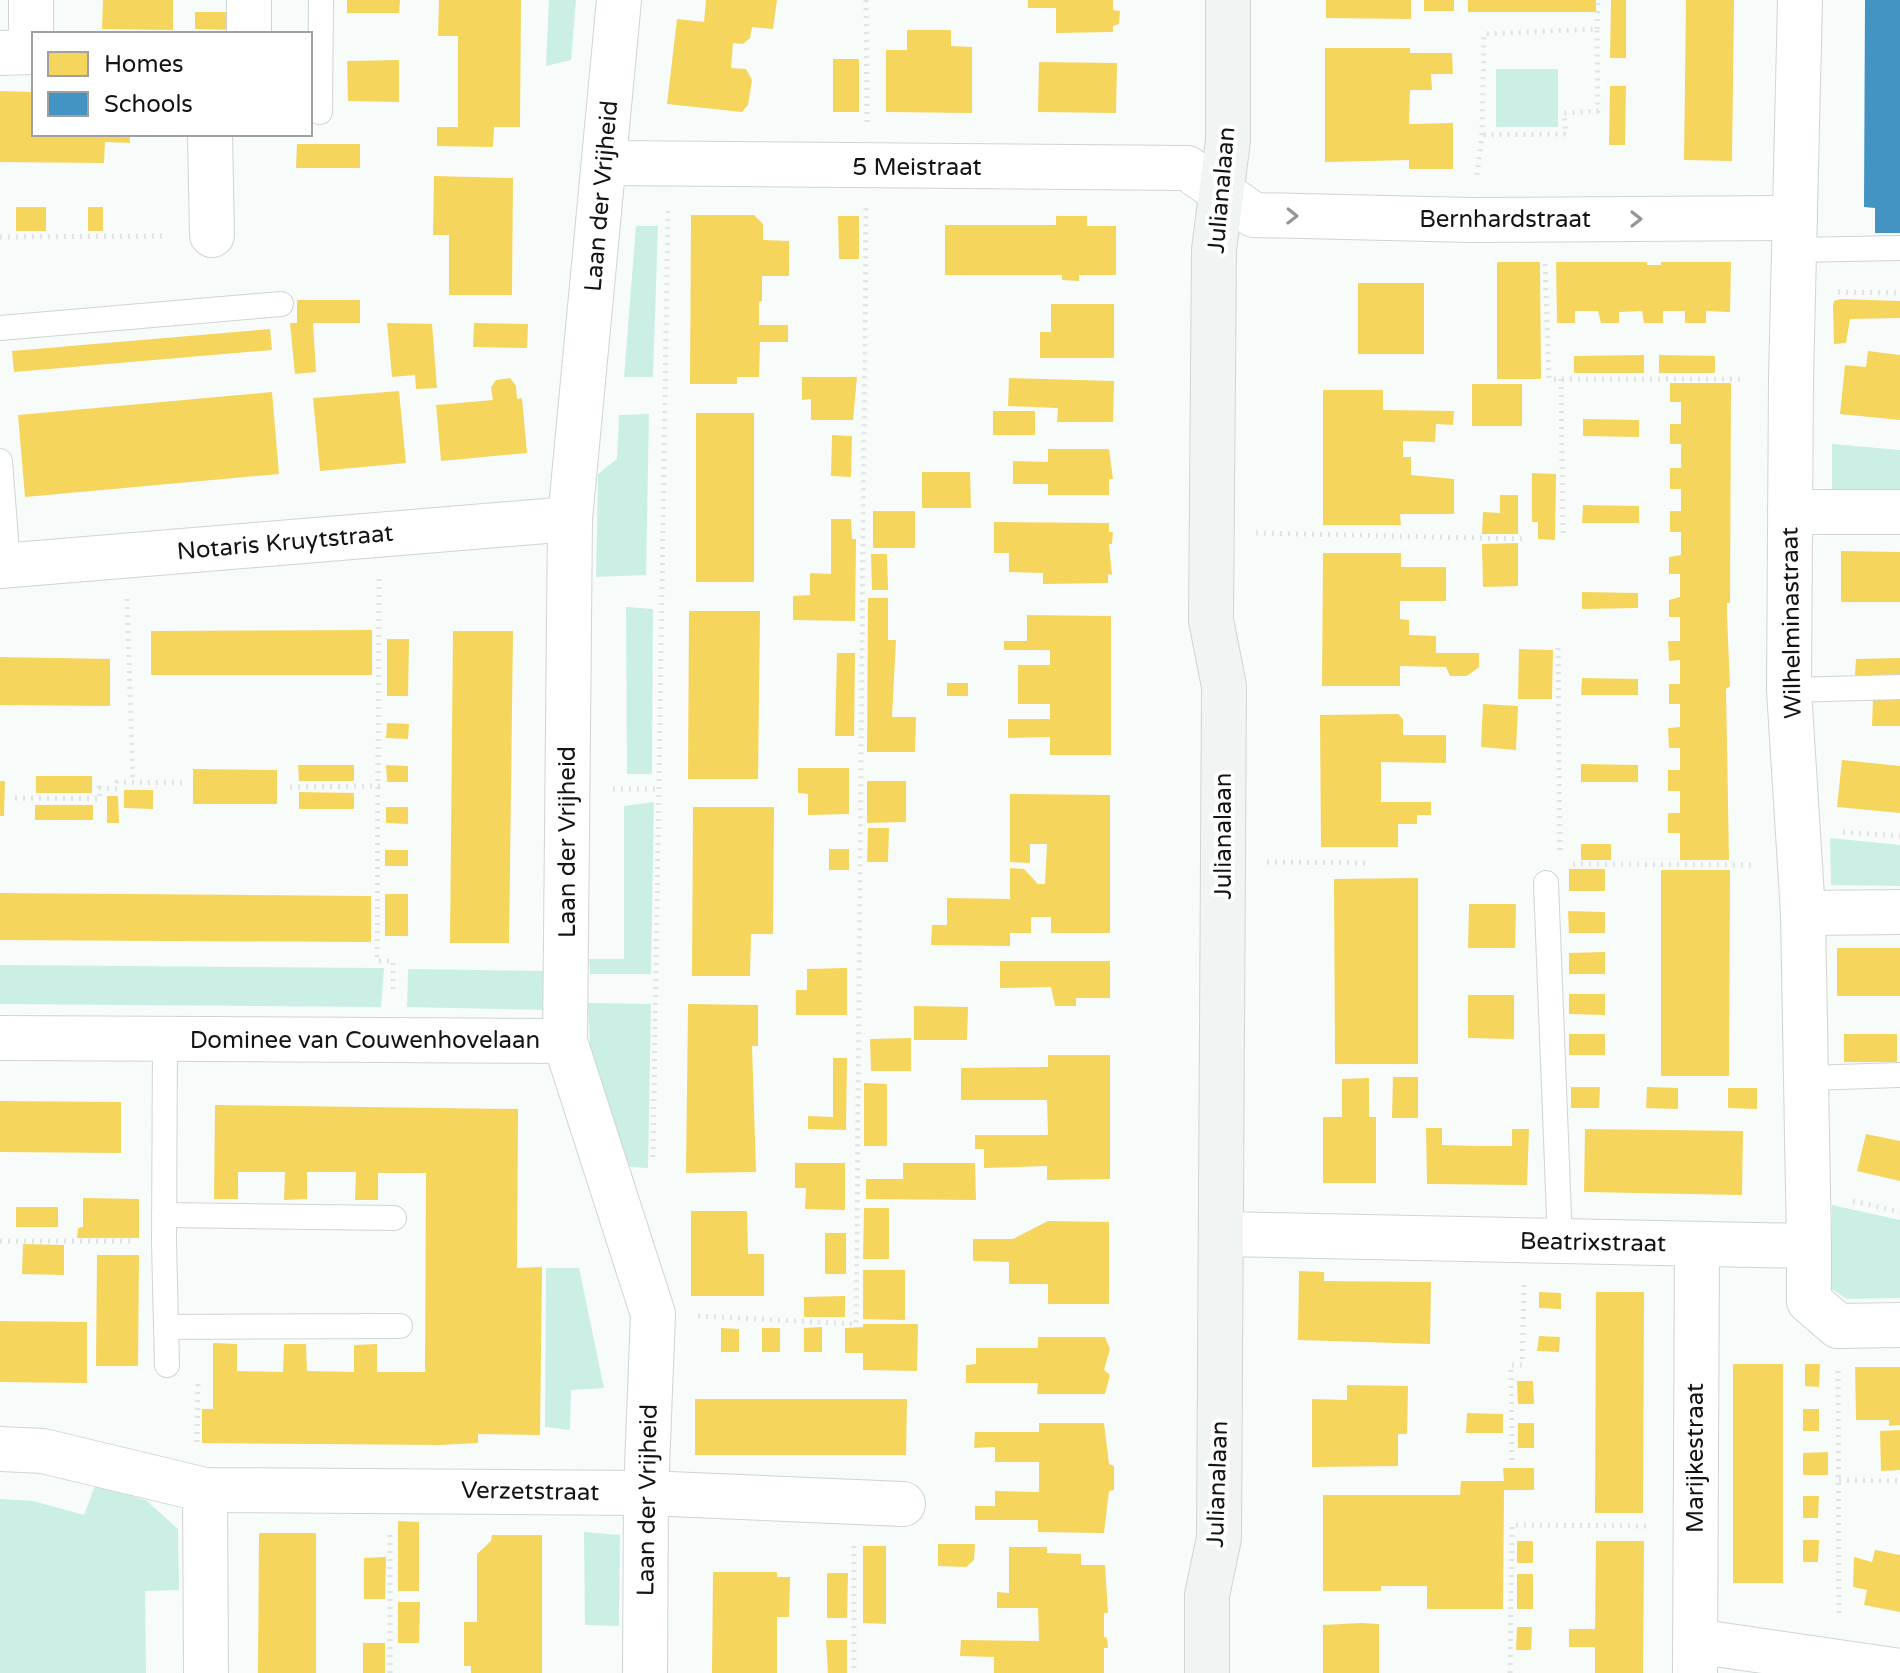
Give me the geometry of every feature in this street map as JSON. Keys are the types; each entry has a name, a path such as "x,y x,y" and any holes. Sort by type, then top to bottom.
{"street":[{"path":"22,52 31,0"},
{"path":"249,0 249,32"},
{"name":"Laan der Vrijheid","path":"619,0 570,519 565,1041 653,1314 646,1493 645,1673"},
{"name":"Julianalaan","path":"1207,1673 1207,1595 1219,1538 1224,686 1211,620 1214,250 1228,140 1228,0"},
{"name":"Wilhelminastraat","path":"1800,0 1791,379 1789,690 1803,913 1809,1246"},
{"path":"210,136 212,235"},
{"name":"5 Meistraat","path":"605,163 1187,168 1221,193"},
{"name":"Bernhardstraat","path":"1221,193 1254,215 1544,219 1794,254"},
{"path":"1790,512 1900,512"},
{"name":"Notaris Kruytstraat","path":"4,566 570,519"},
{"path":"1803,913 1900,912"},
{"name":"Dominee van Couwenhovelaan","path":"0,1038 565,1041"},
{"name":"Beatrixstraat","path":"1221,1234 1809,1246"},
{"name":"Marijkestraat","path":"1695,1657 1697,1244"},
{"path":"1809,1246 1809,1301 1838,1326 1900,1325"},
{"name":"Verzetstraat","path":"0,1449 43,1451 205,1490 646,1493 903,1504"},
{"path":"205,1490 206,1673"},
{"path":"1695,1657 1839,1663 1900,1671"}],"lane":[{"path":"320,112 321,0"},
{"path":"1794,254 1900,248"},
{"path":"0,328 281,304"},
{"path":"0,461 4,566"},
{"path":"1789,690 1900,687"},
{"path":"1542,1240 1546,883"},
{"name":"Dominee van Couwenhovelaan","path":"165,1039 167,1365"},
{"path":"1808,1078 1900,1075"},
{"path":"164,1215 394,1218"},
{"path":"166,1327 400,1326"}],"path":[{"path":"653,1314 856,1324 866,0"},
{"path":"1482,135 1566,134 1564,113 1598,111 1598,0"},
{"path":"1472,220 1482,135 1484,34 1597,29"},
{"path":"652,1159 668,165"},
{"path":"1544,219 1549,379 1791,379"},
{"path":"0,237 212,235"},
{"path":"1794,254 1900,293"},
{"path":"1561,379 1563,534"},
{"path":"1252,533 1527,539"},
{"path":"379,534 377,961 393,961 394,1040"},
{"path":"126,555 133,781"},
{"path":"1558,648 1560,864 1799,847 1900,836"},
{"path":"15,798 100,799 99,788 117,789 117,782 188,783"},
{"path":"290,787 380,786"},
{"path":"1261,862 1366,863"},
{"path":"1512,1460 1511,1365 1522,1365 1542,1240"},
{"path":"0,1241 164,1242"},
{"path":"1838,1326 1839,1663"},
{"path":"199,1327 197,1452 205,1490"},
{"path":"1839,1480 1900,1481"},
{"path":"390,1489 390,1673"},
{"path":"854,1502 854,1673"},
{"path":"1510,1673 1512,1525 1695,1526"}],"green space":[{"path":"549,0 576,0 571,60 546,66"},
{"path":"1496,69 1558,69 1558,127 1496,127"},
{"path":"636,226 658,226 653,377 624,377"},
{"path":"649,414 646,575 596,577 598,474 617,459 619,415"},
{"path":"1832,444 1900,450 1900,492 1832,491"},
{"path":"626,607 653,609 652,774 627,774"},
{"path":"654,802 651,974 590,974 589,959 624,959 624,806"},
{"path":"1830,838 1900,845 1900,886 1831,885"},
{"path":"0,965 384,968 381,1007 0,1004"},
{"path":"408,969 545,971 545,1010 407,1007"},
{"path":"588,1003 651,1004 648,1168 629,1167 590,1045"},
{"path":"1832,1205 1900,1220 1900,1298 1847,1299 1830,1288"},
{"path":"546,1268 579,1268 604,1388 571,1390 570,1430 545,1427"},
{"path":"96,1483 147,1501 178,1529 179,1590 145,1591 146,1673 0,1673 0,1499 33,1501 84,1515"},
{"path":"584,1532 620,1535 619,1626 585,1625"}],"building: Homes":[{"path":"103,0 173,0 173,30 102,29"},
{"path":"347,0 400,0 399,13 347,13"},
{"path":"439,0 521,0 520,127 494,127 493,147 437,146 437,127 458,127 458,36 438,36"},
{"path":"706,0 777,0 773,29 752,27 750,38 743,44 733,43 731,68 746,69 752,80 748,105 742,112 667,104 677,19 704,22"},
{"path":"1028,0 1113,0 1113,10 1120,11 1119,24 1113,26 1113,32 1056,33 1056,8 1028,8"},
{"path":"1326,0 1411,0 1411,19 1326,18"},
{"path":"1424,0 1454,0 1454,11 1424,11"},
{"path":"1468,0 1596,0 1596,12 1468,12"},
{"path":"1611,0 1626,0 1626,58 1610,58"},
{"path":"1686,0 1734,0 1732,161 1684,160"},
{"path":"195,12 232,12 232,30 195,29"},
{"path":"907,30 951,30 951,46 972,47 972,113 886,112 886,50 907,50"},
{"path":"1325,48 1410,48 1410,53 1452,53 1453,74 1431,74 1432,90 1410,90 1409,124 1453,123 1453,169 1409,169 1409,160 1325,162"},
{"path":"833,59 859,59 859,112 833,112"},
{"path":"399,60 399,102 348,101 347,61"},
{"path":"1039,62 1117,63 1116,113 1038,112"},
{"path":"1610,86 1626,86 1625,145 1609,145"},
{"path":"0,91 32,92 32,136 130,136 130,143 105,142 104,163 0,162"},
{"path":"297,144 360,144 360,168 296,168"},
{"path":"434,176 513,178 512,295 449,295 449,235 433,235"},
{"path":"16,207 46,207 46,231 16,231"},
{"path":"88,207 103,207 103,231 88,231"},
{"path":"691,215 754,215 763,224 763,240 789,241 789,276 762,276 762,301 759,302 759,325 788,325 788,342 760,342 759,377 737,377 737,384 690,384"},
{"path":"838,216 859,216 859,259 839,259"},
{"path":"1056,216 1087,216 1087,226 1116,226 1116,275 1079,275 1079,281 1062,280 1062,275 945,275 945,225 1056,225"},
{"path":"1497,262 1540,262 1541,379 1497,379"},
{"path":"1556,262 1647,262 1647,265 1661,265 1661,262 1731,262 1730,312 1706,311 1706,323 1685,323 1685,311 1663,311 1663,323 1644,323 1642,311 1619,312 1619,323 1601,323 1598,311 1575,311 1575,323 1557,323"},
{"path":"1358,283 1424,283 1424,354 1358,354"},
{"path":"297,300 360,300 360,323 313,323 316,372 295,374 290,323 297,323"},
{"path":"1834,301 1900,301 1900,318 1850,319 1846,343 1834,344 1833,306"},
{"path":"1051,304 1114,304 1114,358 1040,358 1040,332 1051,332"},
{"path":"387,323 432,324 437,388 416,389 415,375 392,377"},
{"path":"474,323 528,324 527,348 473,347"},
{"path":"270,329 272,350 14,372 12,351"},
{"path":"1868,351 1900,355 1900,420 1840,414 1845,365 1866,367"},
{"path":"1644,355 1644,373 1574,373 1574,356"},
{"path":"1659,355 1715,356 1715,373 1659,373"},
{"path":"802,377 857,377 853,420 811,420 811,399 802,400"},
{"path":"510,378 516,386 517,399 522,398 527,453 441,461 436,405 493,400 491,387 496,380"},
{"path":"1009,378 1114,381 1113,422 1057,422 1058,408 1008,406"},
{"path":"1670,383 1731,383 1730,603 1727,603 1730,686 1726,689 1729,860 1680,860 1680,833 1668,833 1668,813 1680,813 1680,791 1668,791 1668,770 1680,770 1680,748 1669,748 1668,728 1680,727 1680,704 1669,704 1669,684 1680,684 1680,660 1669,661 1668,641 1680,641 1680,617 1669,617 1669,600 1680,597 1680,574 1669,574 1669,557 1681,555 1681,532 1670,532 1670,511 1681,511 1681,489 1670,489 1670,468 1681,468 1681,444 1670,444 1670,424 1681,424 1681,402 1670,402"},
{"path":"1472,384 1522,384 1522,426 1472,426"},
{"path":"1323,390 1383,390 1383,410 1454,411 1453,425 1436,424 1435,442 1403,441 1403,457 1411,457 1411,475 1454,479 1454,514 1400,514 1401,525 1323,525"},
{"path":"399,391 406,463 320,471 313,398"},
{"path":"272,392 279,474 25,497 18,415"},
{"path":"993,411 1035,411 1035,435 993,435"},
{"path":"696,413 754,413 754,582 696,582"},
{"path":"1583,419 1639,420 1639,437 1583,436"},
{"path":"832,435 852,436 851,477 831,476"},
{"path":"1048,449 1109,449 1113,479 1109,479 1109,495 1048,495 1048,484 1013,484 1013,461 1048,462"},
{"path":"922,472 970,472 971,508 922,508"},
{"path":"1532,473 1556,474 1555,540 1538,539 1538,522 1532,522"},
{"path":"1500,495 1518,495 1518,534 1482,534 1483,512 1500,513"},
{"path":"1583,505 1639,506 1639,523 1582,523"},
{"path":"873,511 915,511 915,548 873,548"},
{"path":"831,519 851,519 852,539 856,539 855,621 793,620 793,596 810,595 810,573 831,574"},
{"path":"994,522 1109,523 1109,532 1113,532 1112,544 1109,544 1112,575 1108,574 1108,583 1043,584 1043,573 1009,572 1009,553 994,553"},
{"path":"1518,543 1518,586 1483,587 1482,544"},
{"path":"1841,551 1900,552 1900,602 1841,602"},
{"path":"1323,553 1401,553 1401,567 1446,567 1446,601 1400,601 1400,619 1409,620 1409,635 1436,636 1436,653 1479,653 1479,667 1467,676 1450,676 1446,667 1400,666 1400,686 1322,686"},
{"path":"871,554 887,554 888,590 872,590"},
{"path":"1582,592 1638,593 1638,608 1582,609"},
{"path":"868,598 888,598 888,640 896,640 892,717 916,717 915,752 867,752"},
{"path":"689,611 760,611 758,779 688,779"},
{"path":"1027,615 1111,616 1111,755 1050,755 1050,737 1008,738 1008,719 1050,719 1050,704 1018,704 1018,665 1050,665 1050,650 1004,650 1004,641 1027,641"},
{"path":"372,630 372,675 151,675 151,631"},
{"path":"453,631 513,631 509,943 450,943"},
{"path":"387,639 409,639 408,696 387,696"},
{"path":"1519,649 1553,650 1552,699 1518,699"},
{"path":"837,653 855,653 854,736 835,736"},
{"path":"0,657 110,659 110,706 0,705"},
{"path":"1900,658 1900,675 1855,675 1856,659"},
{"path":"1582,678 1638,679 1638,695 1581,695"},
{"path":"947,683 968,683 968,696 947,696"},
{"path":"1873,699 1900,700 1900,726 1872,726"},
{"path":"1483,704 1518,706 1516,750 1481,747"},
{"path":"1398,714 1403,719 1403,735 1446,735 1446,763 1381,762 1381,802 1431,802 1431,815 1417,815 1417,824 1398,824 1398,847 1321,847 1320,715"},
{"path":"387,723 409,724 408,739 386,738"},
{"path":"1842,760 1900,766 1900,813 1837,807"},
{"path":"1581,764 1638,765 1638,782 1581,782"},
{"path":"298,765 354,765 354,781 299,781"},
{"path":"386,765 408,766 408,782 387,782"},
{"path":"798,768 849,768 849,814 808,815 808,794 798,793"},
{"path":"193,769 277,770 277,804 193,804"},
{"path":"36,776 92,776 92,793 36,793"},
{"path":"0,781 5,781 4,816 0,816"},
{"path":"867,781 906,781 906,822 867,823"},
{"path":"124,790 153,790 153,809 124,808"},
{"path":"299,792 354,793 354,809 299,809"},
{"path":"1010,794 1110,795 1110,933 1051,933 1051,917 1031,917 1031,933 1010,933 1010,946 931,945 932,925 947,925 947,898 1010,899 1010,868 1024,869 1038,884 1045,884 1047,844 1030,844 1030,863 1010,862"},
{"path":"107,796 118,796 119,823 107,823"},
{"path":"35,805 93,805 93,820 35,820"},
{"path":"386,807 408,807 408,824 386,823"},
{"path":"693,807 774,807 773,934 751,934 750,976 692,976"},
{"path":"868,828 889,828 888,862 867,862"},
{"path":"1581,844 1611,844 1611,860 1581,860"},
{"path":"829,849 849,849 849,870 829,870"},
{"path":"385,850 408,850 408,866 385,866"},
{"path":"1569,869 1605,869 1605,891 1569,891"},
{"path":"1661,870 1730,870 1729,1076 1661,1076"},
{"path":"1418,878 1418,1064 1335,1064 1334,879"},
{"path":"0,893 371,896 371,942 0,940"},
{"path":"385,894 408,894 408,936 385,936"},
{"path":"1469,904 1516,904 1515,948 1468,948"},
{"path":"1568,911 1605,912 1605,933 1569,933"},
{"path":"1837,948 1900,948 1900,996 1837,996"},
{"path":"1605,952 1605,974 1569,974 1569,953"},
{"path":"1000,961 1110,961 1110,998 1076,998 1076,1006 1055,1006 1051,987 1000,988"},
{"path":"847,968 847,1015 796,1015 796,990 807,990 807,969"},
{"path":"1569,994 1605,994 1605,1015 1569,1014"},
{"path":"1468,995 1514,995 1514,1039 1468,1038"},
{"path":"688,1004 758,1005 758,1046 752,1046 756,1172 686,1173"},
{"path":"914,1006 968,1007 967,1040 914,1040"},
{"path":"1569,1034 1605,1034 1605,1055 1569,1055"},
{"path":"1844,1034 1897,1034 1897,1062 1844,1062"},
{"path":"911,1038 911,1071 871,1071 870,1039"},
{"path":"1048,1055 1110,1055 1110,1179 1047,1180 1047,1166 984,1168 984,1149 975,1149 975,1135 1048,1135 1047,1100 961,1100 961,1068 1048,1067"},
{"path":"833,1058 847,1058 846,1130 808,1129 808,1116 833,1117"},
{"path":"1393,1077 1418,1077 1418,1118 1392,1118"},
{"path":"1369,1078 1369,1117 1376,1117 1376,1183 1323,1183 1323,1117 1342,1117 1342,1079"},
{"path":"864,1083 887,1084 887,1146 864,1146"},
{"path":"1571,1087 1600,1087 1599,1108 1571,1108"},
{"path":"1647,1087 1678,1088 1678,1109 1646,1108"},
{"path":"1728,1088 1757,1088 1757,1109 1728,1108"},
{"path":"0,1101 121,1102 121,1153 0,1152"},
{"path":"215,1105 518,1109 517,1268 542,1267 540,1435 478,1434 478,1443 440,1445 202,1443 202,1409 213,1409 213,1343 237,1344 237,1371 283,1372 284,1344 306,1344 307,1371 354,1372 354,1345 377,1344 377,1372 425,1372 426,1173 378,1173 378,1200 355,1200 356,1172 307,1172 307,1199 284,1200 285,1172 238,1172 238,1199 214,1199"},
{"path":"1426,1128 1442,1128 1442,1145 1477,1146 1512,1146 1512,1129 1529,1129 1527,1185 1427,1184"},
{"path":"1585,1129 1743,1131 1742,1195 1584,1192"},
{"path":"1866,1134 1900,1141 1900,1181 1857,1171"},
{"path":"795,1163 845,1163 845,1210 805,1209 806,1188 795,1188"},
{"path":"903,1163 975,1163 976,1200 866,1199 866,1179 903,1179"},
{"path":"83,1198 139,1199 139,1238 77,1238 78,1228 83,1227"},
{"path":"16,1207 58,1207 58,1227 16,1227"},
{"path":"864,1208 889,1208 889,1259 863,1259"},
{"path":"691,1211 747,1211 748,1254 764,1254 764,1296 691,1296"},
{"path":"1048,1221 1109,1222 1109,1304 1048,1304 1048,1284 1009,1284 1009,1262 973,1261 973,1239 1013,1239"},
{"path":"825,1233 846,1233 846,1274 825,1274"},
{"path":"23,1244 64,1245 64,1275 22,1274"},
{"path":"97,1255 139,1255 138,1366 96,1366"},
{"path":"863,1270 905,1270 905,1320 863,1319"},
{"path":"1299,1271 1324,1272 1324,1281 1431,1282 1430,1344 1298,1340"},
{"path":"1539,1292 1561,1293 1561,1309 1539,1308"},
{"path":"1596,1292 1644,1292 1643,1513 1595,1513"},
{"path":"845,1296 845,1317 804,1317 804,1297"},
{"path":"0,1321 87,1322 87,1383 0,1382"},
{"path":"863,1324 918,1324 917,1371 863,1370 863,1353 845,1353 845,1328 863,1327"},
{"path":"822,1327 822,1352 804,1352 804,1328"},
{"path":"721,1328 739,1329 739,1352 721,1352"},
{"path":"762,1328 780,1328 780,1352 762,1352"},
{"path":"1539,1336 1560,1337 1559,1352 1537,1351"},
{"path":"1038,1337 1105,1337 1110,1349 1104,1370 1110,1375 1105,1394 1037,1394 1038,1383 966,1383 966,1365 976,1364 976,1348 1038,1348"},
{"path":"1733,1364 1783,1364 1783,1583 1733,1583"},
{"path":"1805,1364 1820,1364 1819,1387 1805,1386"},
{"path":"1855,1367 1900,1367 1900,1425 1889,1426 1889,1420 1856,1420"},
{"path":"1517,1381 1533,1381 1534,1404 1518,1404"},
{"path":"1347,1385 1408,1386 1407,1434 1398,1434 1398,1466 1312,1467 1312,1399 1347,1400"},
{"path":"695,1399 907,1399 906,1455 695,1455"},
{"path":"1803,1409 1819,1409 1819,1431 1803,1431"},
{"path":"1467,1413 1503,1414 1503,1433 1466,1433"},
{"path":"1039,1423 1104,1423 1109,1464 1114,1466 1114,1490 1109,1491 1104,1533 1038,1532 1038,1520 975,1520 975,1506 995,1506 995,1491 1039,1492 1039,1462 995,1462 995,1447 974,1448 975,1432 1039,1432"},
{"path":"1518,1423 1534,1423 1534,1448 1518,1448"},
{"path":"1900,1430 1900,1470 1881,1471 1880,1431"},
{"path":"1828,1452 1828,1475 1803,1475 1803,1453"},
{"path":"1503,1468 1534,1468 1534,1490 1504,1490 1503,1609 1427,1609 1427,1586 1381,1586 1381,1591 1323,1591 1323,1495 1460,1495 1461,1481 1504,1481"},
{"path":"1803,1496 1819,1496 1818,1518 1803,1518"},
{"path":"398,1521 419,1522 419,1591 398,1591"},
{"path":"259,1533 316,1533 316,1673 258,1673"},
{"path":"492,1535 542,1535 542,1673 471,1673 471,1666 464,1666 464,1622 477,1622 477,1554 491,1541"},
{"path":"1803,1540 1819,1540 1818,1562 1803,1562"},
{"path":"1517,1541 1533,1541 1533,1563 1517,1563"},
{"path":"1596,1541 1644,1541 1643,1673 1595,1673 1595,1647 1569,1647 1569,1629 1595,1629"},
{"path":"938,1544 975,1544 974,1560 966,1567 938,1566"},
{"path":"863,1546 886,1546 886,1624 863,1623"},
{"path":"1009,1547 1047,1547 1047,1553 1081,1554 1081,1565 1105,1565 1108,1613 1104,1613 1104,1637 1107,1638 1108,1648 1104,1648 1104,1673 994,1673 994,1657 960,1656 961,1640 1039,1641 1038,1608 997,1608 997,1592 1009,1593"},
{"path":"1875,1550 1900,1555 1900,1612 1864,1605 1867,1590 1853,1587 1854,1557 1872,1562"},
{"path":"386,1557 385,1599 364,1599 364,1558"},
{"path":"713,1572 777,1572 777,1577 790,1577 789,1617 777,1617 777,1673 712,1673"},
{"path":"827,1573 848,1573 847,1618 827,1618"},
{"path":"1517,1574 1533,1574 1533,1609 1517,1609"},
{"path":"398,1602 420,1602 419,1643 398,1643"},
{"path":"1379,1624 1379,1673 1323,1673 1323,1625"},
{"path":"1517,1627 1532,1627 1531,1650 1516,1650"},
{"path":"826,1640 847,1640 847,1673 828,1673"},
{"path":"363,1643 385,1643 385,1673 363,1673"}],"building: Schools":[{"path":"1865,0 1900,0 1900,233 1875,233 1875,208 1864,207"}]}
